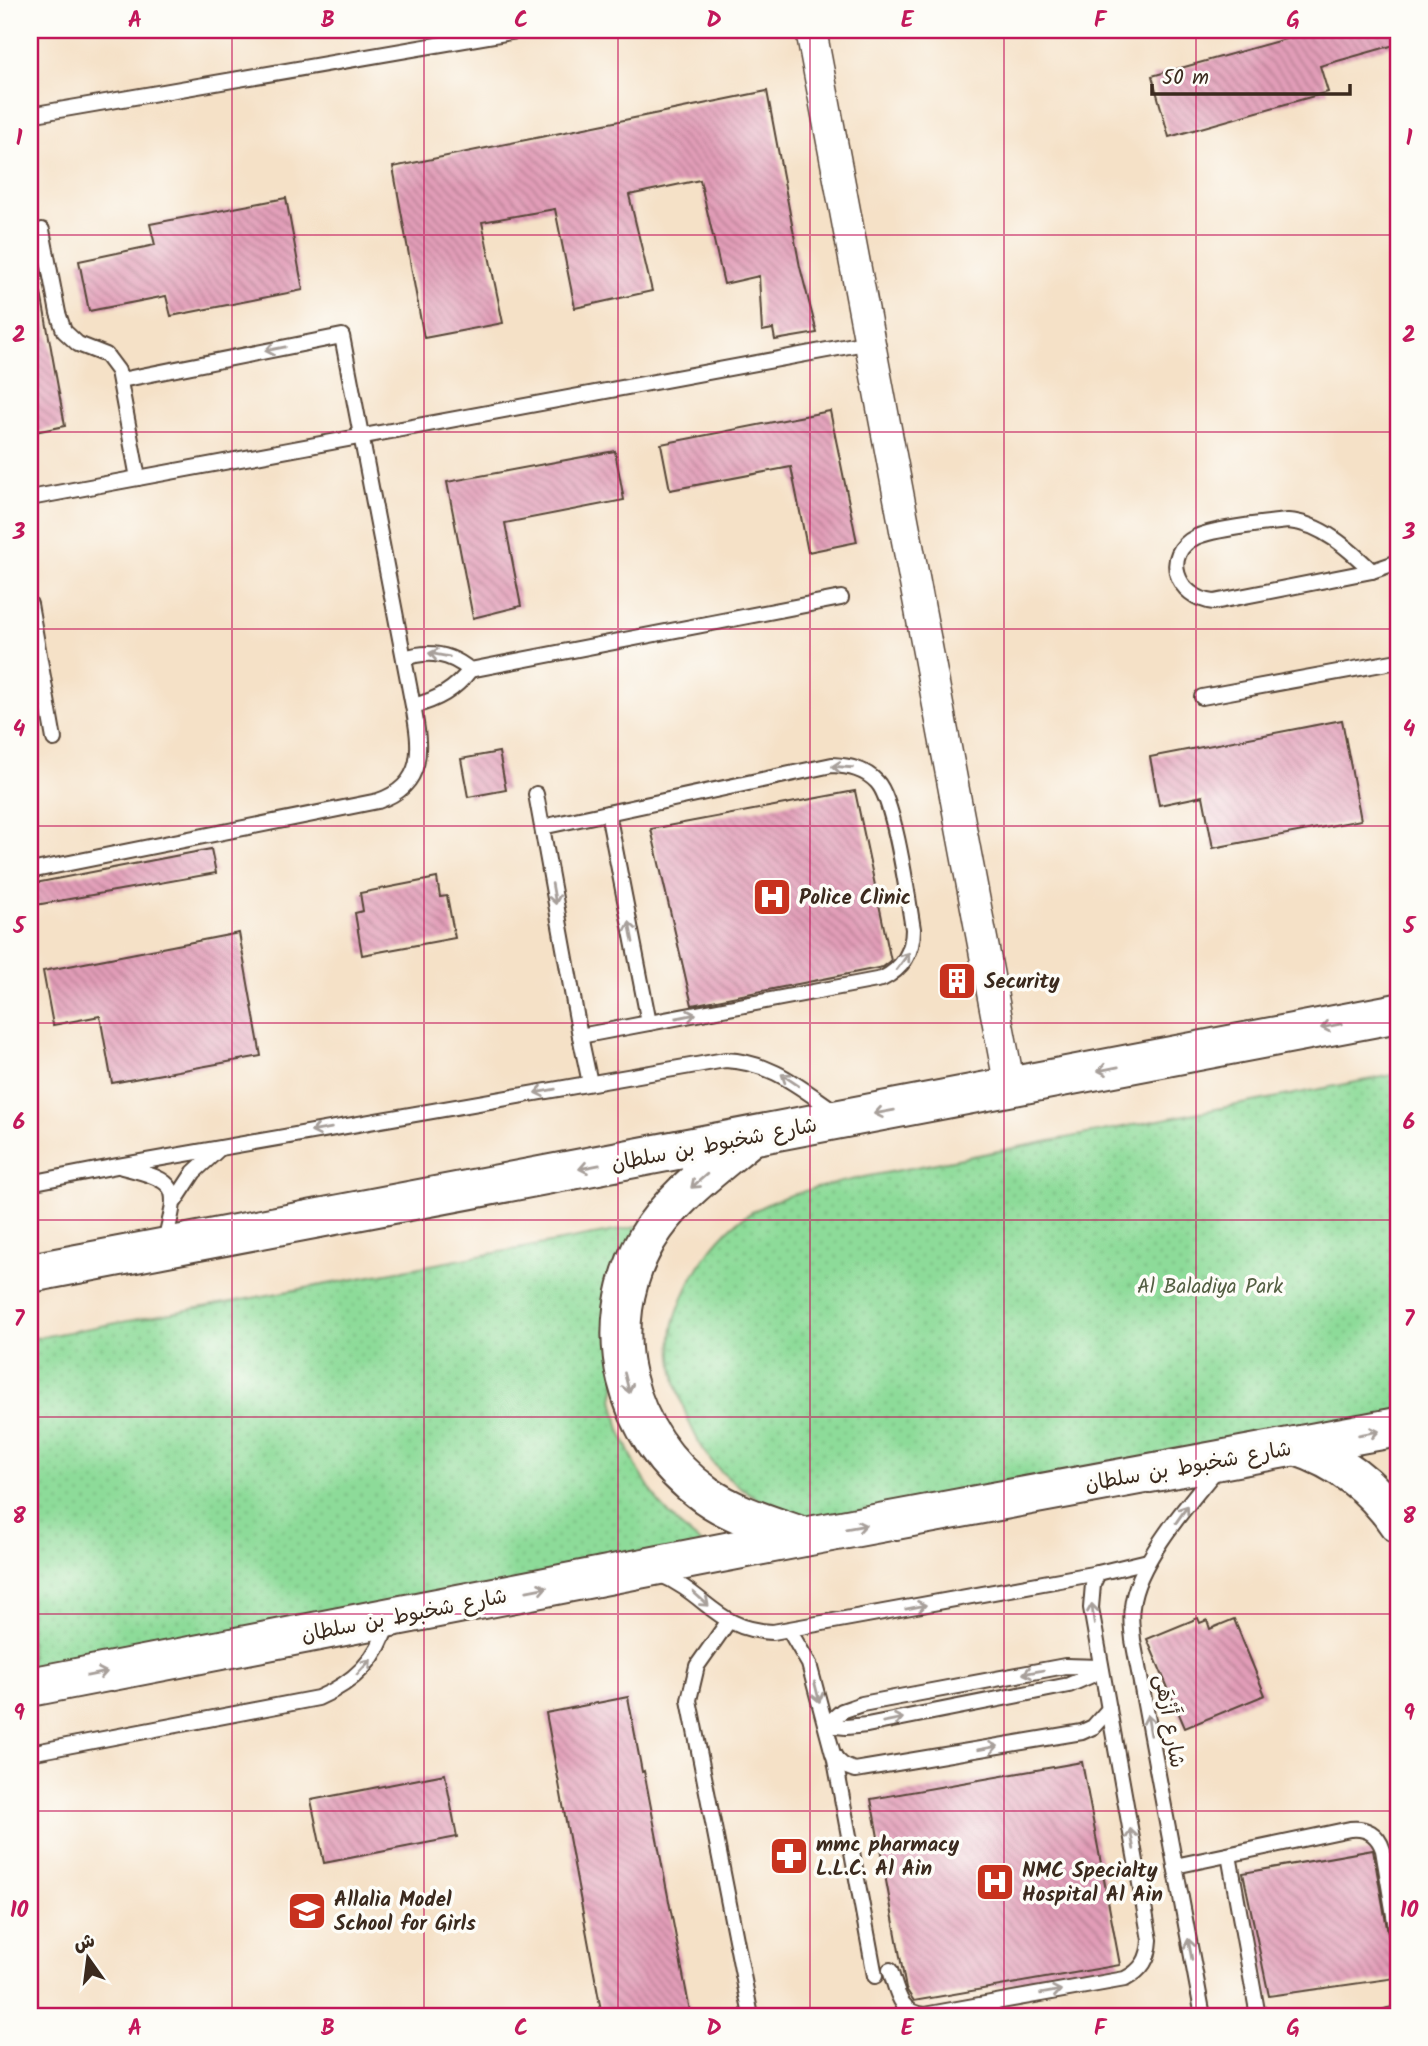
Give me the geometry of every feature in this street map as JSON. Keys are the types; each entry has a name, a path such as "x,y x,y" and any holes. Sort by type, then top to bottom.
{"main road":[{"name":"شارع شخبوط بن سلطان","path":"30,1273 1398,1013"},
{"path":"751,1137 692,1186 667,1211 647,1238 632,1269 624,1302 622,1362 629,1392 640,1420 657,1449 680,1475 707,1496 737,1512 804,1537"},
{"name":"شارع شخبوط بن سلطان","path":"30,1687 804,1537 1398,1427"},
{"path":"1296,1446 1318,1453 1359,1479 1377,1496 1398,1524"}],"street":[{"path":"811,30 1010,1088"}],"lane":[{"path":"30,114 523,30"},
{"path":"41,230 64,331 78,344 106,355 118,371 138,478"},
{"path":"30,872 378,801 403,788 417,764 419,736 342,336 121,380"},
{"path":"30,498 870,342"},
{"path":"1372,571 1317,528 1288,521 1195,537 1180,554 1177,565 1178,576 1188,592 1195,598 1214,602 1372,571 1398,562"},
{"path":"413,706 451,690 470,670 841,598"},
{"path":"30,604 54,739"},
{"path":"404,658 415,654 439,653 470,670"},
{"path":"1202,697 1398,662"},
{"path":"542,827 832,765 857,768 868,774 885,793 890,804 913,929 911,950 899,968 882,979 580,1036"},
{"path":"536,794 590,1083"},
{"path":"608,813 649,1023"},
{"path":"30,1184 117,1166 709,1062 743,1060 775,1071 846,1119"},
{"path":"164,1248 175,1201 194,1172 220,1148"},
{"path":"117,1166 159,1178 172,1192 175,1201"},
{"name":"شارع أَزْهَى","path":"1203,2016 1133,1640 1131,1608 1148,1561 1225,1459"},
{"path":"641,1569 674,1580 689,1589 728,1622 757,1632 789,1630 1098,1573 1148,1561"},
{"path":"890,1970 904,2007 924,2015 1125,1979 1141,1968 1149,1950 1150,1940 1091,1608 1093,1584 1098,1573"},
{"path":"30,1753 318,1698 347,1684 359,1673 379,1648 390,1617"},
{"path":"728,1622 697,1666 689,1700 751,2016"},
{"path":"789,1630 809,1664 834,1754 875,1976"},
{"path":"826,1725 842,1711 862,1704 1065,1667 1101,1667"},
{"path":"826,1725 867,1725 1069,1685 1092,1675 1101,1667"},
{"path":"834,1754 838,1762 845,1767 865,1769 1082,1732 1093,1727 1109,1709"},
{"path":"1175,1866 1357,1828 1371,1833 1381,1843 1398,1939"},
{"path":"1229,1854 1258,2016"},
{"path":"1388,2016 1398,2014"}],"green space":[{"name":"Al Baladiya Park","path":"1398,1074 1398,1427 826,1517 789,1514 749,1493 714,1464 695,1434 675,1378 672,1359 674,1323 688,1286 709,1251 741,1219 758,1209 794,1194 869,1176"},
{"path":"647,1225 613,1399 620,1430 636,1466 659,1503 681,1527 707,1548 30,1679 30,1339"}],"building":[{"path":"1318,30 1398,30 1398,44 1320,66 1328,92 1169,137 1152,76"},
{"path":"767,91 800,267 817,333 775,340 773,329 762,331 759,276 724,284 700,180 629,195 652,291 575,308 555,209 482,222 503,323 424,338 393,167"},
{"path":"286,198 303,290 171,316 166,296 89,311 79,261 155,245 150,224"},
{"path":"41,293 65,426 30,433 30,294"},
{"path":"830,411 857,542 808,552 791,467 670,490 661,444"},
{"path":"615,451 624,500 505,523 521,606 473,618 447,482"},
{"path":"1342,720 1361,820 1213,848 1203,796 1159,805 1150,757"},
{"path":"499,752 506,790 468,797 461,759"},
{"name":"Police Clinic","path":"855,791 891,961 883,967 692,1005 651,829"},
{"path":"211,849 216,873 30,906 30,884"},
{"path":"437,878 440,897 447,896 455,938 362,955 355,913 363,911 360,893"},
{"path":"239,933 261,1056 112,1083 100,1016 53,1025 43,971"},
{"path":"1198,1618 1200,1623 1207,1620 1210,1629 1234,1619 1265,1695 1185,1728 1147,1639"},
{"path":"628,1697 691,2016 602,2016 546,1713"},
{"name":"NMC Specialty Hospital Al Ain","path":"1082,1762 1120,1965 914,2001 906,1989 871,1799"},
{"path":"445,1774 457,1837 324,1863 311,1800"},
{"path":"1373,1850 1396,1978 1269,1996 1243,1873"}],"place":[{"name":"Police Clinic","path":"772,897"},
{"name":"Security","path":"957,981"},
{"name":"mmc pharmacy L.L.C. Al Ain","path":"789,1856"},
{"name":"NMC Specialty Hospital Al Ain","path":"995,1882"},
{"name":"Allalia Model School for Girls","path":"307,1911"}]}
